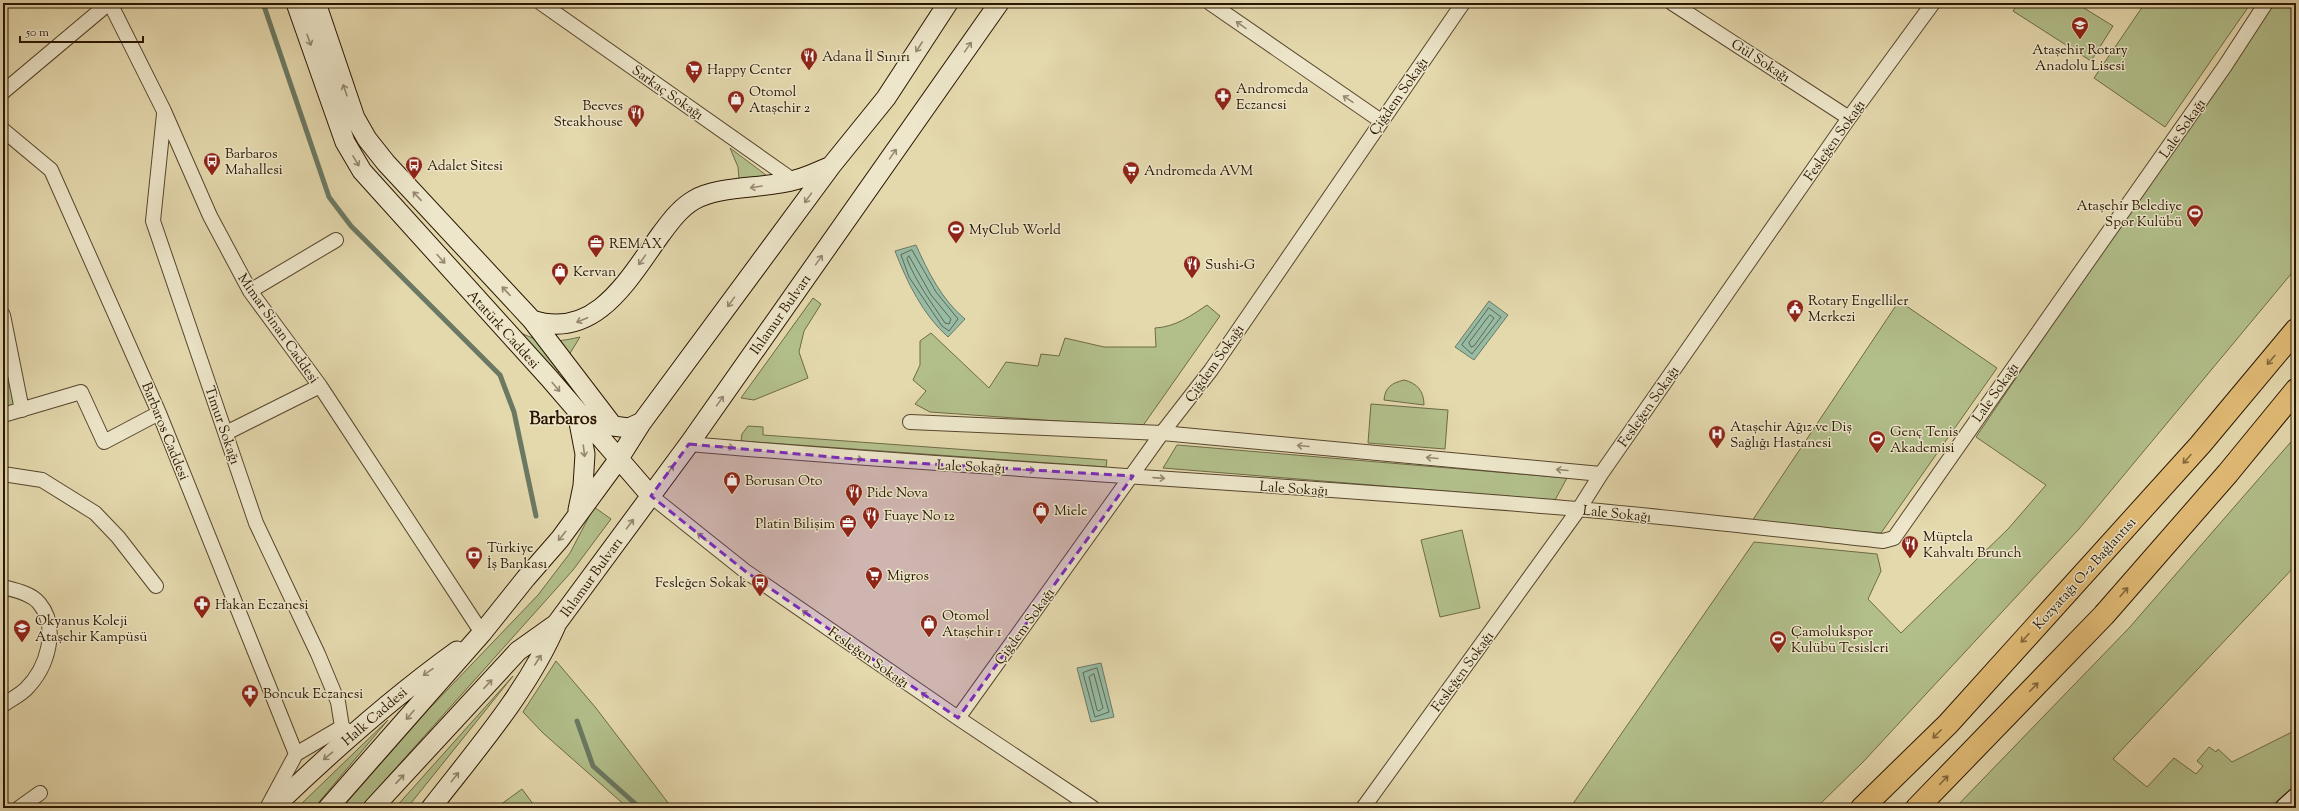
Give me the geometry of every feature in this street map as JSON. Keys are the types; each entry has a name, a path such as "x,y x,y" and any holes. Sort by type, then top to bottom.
{"highway":[{"name":"Kozyatağı O-2 Bağlantısı","path":"1862,808 1948,724 2200,445 2296,330"},
{"path":"1917,808 2104,615 2228,473 2296,390"},
{"path":"2228,473 2296,404"}],"main road":[{"name":"Atatürk Caddesi","path":"296,3 345,142 362,171 651,496"},
{"name":"Atatürk Caddesi","path":"316,3 355,118 367,139 386,163 532,320 613,426"},
{"path":"328,808 482,633 576,518 618,460 642,422 831,166 886,98 948,3"},
{"name":"Ihlamur Bulvarı","path":"430,808 509,705 546,648 557,623 689,444 999,3"},
{"path":"532,320 558,326 583,321 614,298 676,215 694,199 709,194 794,181 831,166"},
{"path":"576,518 583,486 586,454 577,412"},
{"path":"618,460 613,426 629,428 642,422"},
{"name":"Ihlamur Bulvarı","path":"373,808 518,651 557,623"},
{"name":"Halk Caddesi","path":"273,808 326,757 348,731 482,633"},
{"path":"2285,808 2296,798"}],"street":[{"path":"3,92 109,3"},
{"name":"Mimar Sinan Caddesi","path":"109,3 164,111 210,216 250,291 320,386 482,633"},
{"name":"Sarkaç Sokağı","path":"541,3 794,181"},
{"path":"1210,3 1381,121"},
{"name":"Çiğdem Sokağı","path":"958,718 1133,476 1162,433 1211,370 1463,3"},
{"name":"Gül Sokağı","path":"1672,3 1849,118"},
{"name":"Fesleğen Sokağı","path":"1363,808 1579,509 1601,474 1849,118 1933,3"},
{"name":"Lale Sokağı","path":"689,444 865,460 1133,476 1579,509 1882,541 1894,538 2225,66 2266,3"},
{"name":"Timur Sokağı","path":"164,111 153,221 256,523 324,668 348,731"},
{"name":"Barbaros Caddesi","path":"3,130 51,170 159,413 296,754"},
{"path":"250,291 336,240"},
{"path":"3,315 22,410"},
{"path":"226,433 320,386"},
{"path":"3,415 81,392 104,442 159,413"},
{"path":"910,422 1162,433 1601,474"},
{"path":"3,474 42,480 96,513 118,537 156,586"},
{"name":"Fesleğen Sokağı","path":"651,496 745,571 958,718 1093,808"},
{"path":"3,587 20,591 39,602 48,620 50,635 45,661 26,689 3,705"},
{"path":"267,808 296,754 348,731"},
{"path":"19,808 40,793"}],"highlighted area":[{"path":"689,444 865,460 1133,476 958,718 745,571 651,496"}],"shaded area":[{"path":"2018,3 2076,3 2113,26 2091,61 2013,11"},
{"path":"2145,3 2251,3 2165,127 2094,78"},
{"path":"2271,3 2296,3 2296,268 2079,529 1863,762 1816,808 1570,808 1754,542 1877,554 1881,571 1868,599 1901,633 2008,529 2046,485 1976,437"},
{"path":"730,148 766,175 753,179 739,179 738,167"},
{"path":"813,298 821,304 804,331 799,352 808,378 754,400 741,398"},
{"path":"1899,301 1997,368 1881,533 1750,524"},
{"path":"1207,305 1220,316 1142,427 930,412 915,404 926,391 913,380 920,365 920,341 931,333 989,388 1006,362 1038,366 1041,354 1059,356 1065,338 1104,347 1156,347 1155,328 1169,326 1176,323 1189,317"},
{"path":"505,323 532,338 540,340 558,341 580,337 553,381"},
{"path":"3,340 17,409 3,412"},
{"path":"1404,380 1413,383 1419,388 1423,396 1424,405 1384,400 1386,392 1390,386"},
{"path":"1371,404 1448,410 1445,449 1368,443"},
{"path":"748,426 763,427 763,435 1107,460 1106,467 741,441 742,434"},
{"path":"2296,436 2296,565 2113,759 2147,787 2174,758 2196,774 2203,766 2197,761 2209,747 2216,752 2218,749 2232,762 2296,730 2296,784 2269,808 1955,808 2129,628"},
{"path":"1177,445 1567,478 1555,500 1163,468"},
{"path":"594,507 611,519 573,570 360,808 342,808 428,710 538,595 570,553"},
{"path":"1462,530 1480,608 1440,617 1421,540"},
{"path":"556,661 596,708 672,808 628,808 543,733 523,712"},
{"path":"513,676 407,808 395,808"},
{"path":"388,720 314,808 297,808"},
{"path":"522,789 536,808 496,808"}],"water":[{"path":"916,245 936,285 949,303 965,319 948,337 923,308 910,286 895,251"},
{"path":"1489,301 1508,315 1474,360 1455,347"},
{"path":"1101,663 1114,717 1091,722 1077,668"}],"waterway":[{"path":"263,3 329,197 351,226 500,375 514,412 536,516"},
{"path":"577,721 593,766 640,808"}],"place":[{"name":"Ataşehir Rotary Anadolu Lisesi","path":"2080,40"},
{"name":"Adana İl Sınırı","path":"809,71"},
{"name":"Happy Center","path":"694,84"},
{"name":"Andromeda Eczanesi","path":"1223,111"},
{"name":"Otomol Ataşehir 2","path":"736,114"},
{"name":"Beeves Steakhouse","path":"636,128"},
{"name":"Barbaros Mahallesi","path":"212,176"},
{"name":"Adalet Sitesi","path":"414,180"},
{"name":"Andromeda AVM","path":"1131,185"},
{"name":"Ataşehir Belediye Spor Kulübü","path":"2195,228"},
{"name":"MyClub World","path":"956,244"},
{"name":"REMAX","path":"596,258"},
{"name":"Sushi-G","path":"1192,279"},
{"name":"Kervan","path":"560,286"},
{"name":"Rotary Engelliler Merkezi","path":"1795,323"},
{"name":"Ataşehir Ağız ve Diş Sağlığı Hastanesi","path":"1717,449"},
{"name":"Genç Tenis Akademisi","path":"1877,454"},
{"name":"Borusan Oto","path":"732,495"},
{"name":"Pide Nova","path":"854,507"},
{"name":"Miele","path":"1041,525"},
{"name":"Fuaye No 12","path":"871,530"},
{"name":"Platin Bilişim","path":"848,538"},
{"name":"Müptela Kahvaltı Brunch","path":"1910,559"},
{"name":"Türkiye İş Bankası","path":"474,570"},
{"name":"Migros","path":"874,590"},
{"name":"Fesleğen Sokak","path":"760,597"},
{"name":"Hakan Eczanesi","path":"202,619"},
{"name":"Otomol Ataşehir 1","path":"929,638"},
{"name":"Okyanus Koleji Ataşehir Kampüsü","path":"22,643"},
{"name":"Çamolukspor Kulübü Tesisleri","path":"1778,654"},
{"name":"Boncuk Eczanesi","path":"250,708"}],"district":[{"name":"Barbaros","path":"563,418"}]}
